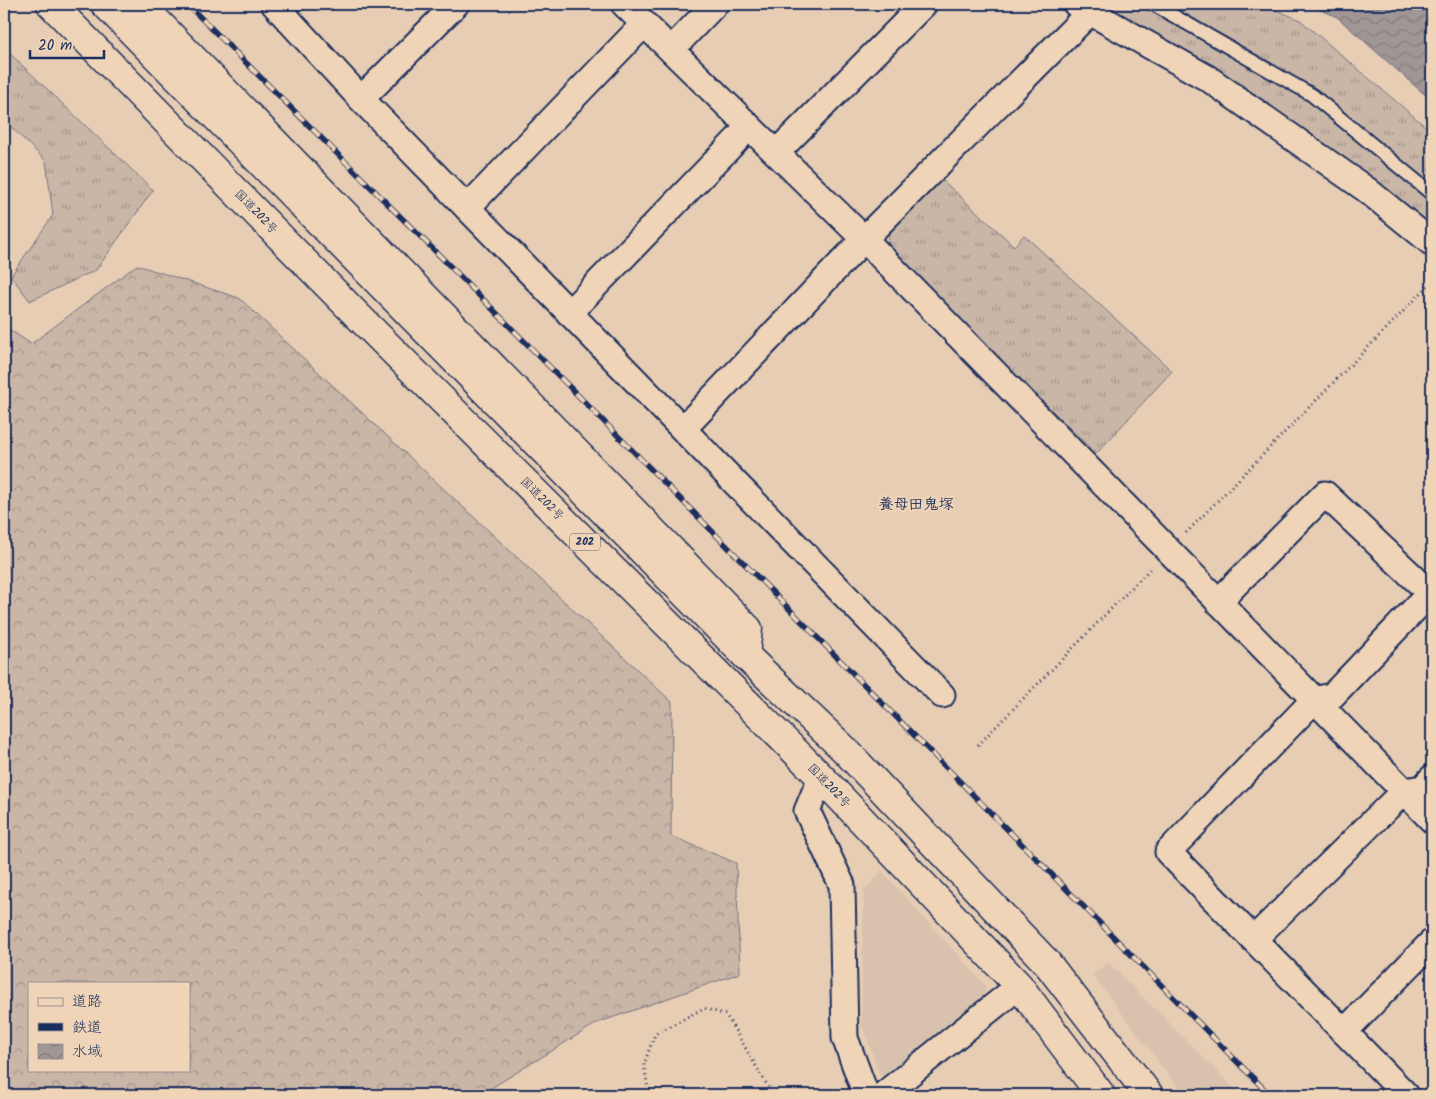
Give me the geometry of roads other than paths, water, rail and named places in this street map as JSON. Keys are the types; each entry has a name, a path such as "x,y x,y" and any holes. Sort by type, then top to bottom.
{"main road":[{"name":"国道202号","path":"50,4 354,312 821,777 1019,986 1101,1095"},
{"name":"202","path":"105,4 745,655 845,750 1047,963 1149,1095"},
{"path":"140,4 748,629 745,655"}],"street":[{"path":"274,4 361,99 942,695"},
{"path":"361,99 456,4"},
{"path":"624,4 864,239 1432,820"},
{"path":"671,50 715,4"},
{"path":"776,153 924,4"},
{"path":"683,430 1082,8 1209,79 1368,190 1432,243"},
{"path":"467,208 644,24"},
{"path":"569,313 749,127"},
{"path":"1218,602 1324,494 1430,593 1332,696 1314,700 1168,852 1406,1095"},
{"path":"821,777 807,811 842,885 845,1038 866,1095"},
{"path":"1254,939 1404,791 1423,788 1432,778"},
{"path":"1344,1032 1432,942"},
{"path":"883,1095 1019,986"}],"lane":[{"path":"1153,4 1312,95 1432,194"}],"water":[{"path":"1306,4 1432,4 1432,101 1337,17"}],"railway":[{"path":"187,4 446,262 1270,1095"}],"district":[{"name":"養母田鬼塚","path":"916,505"}]}
